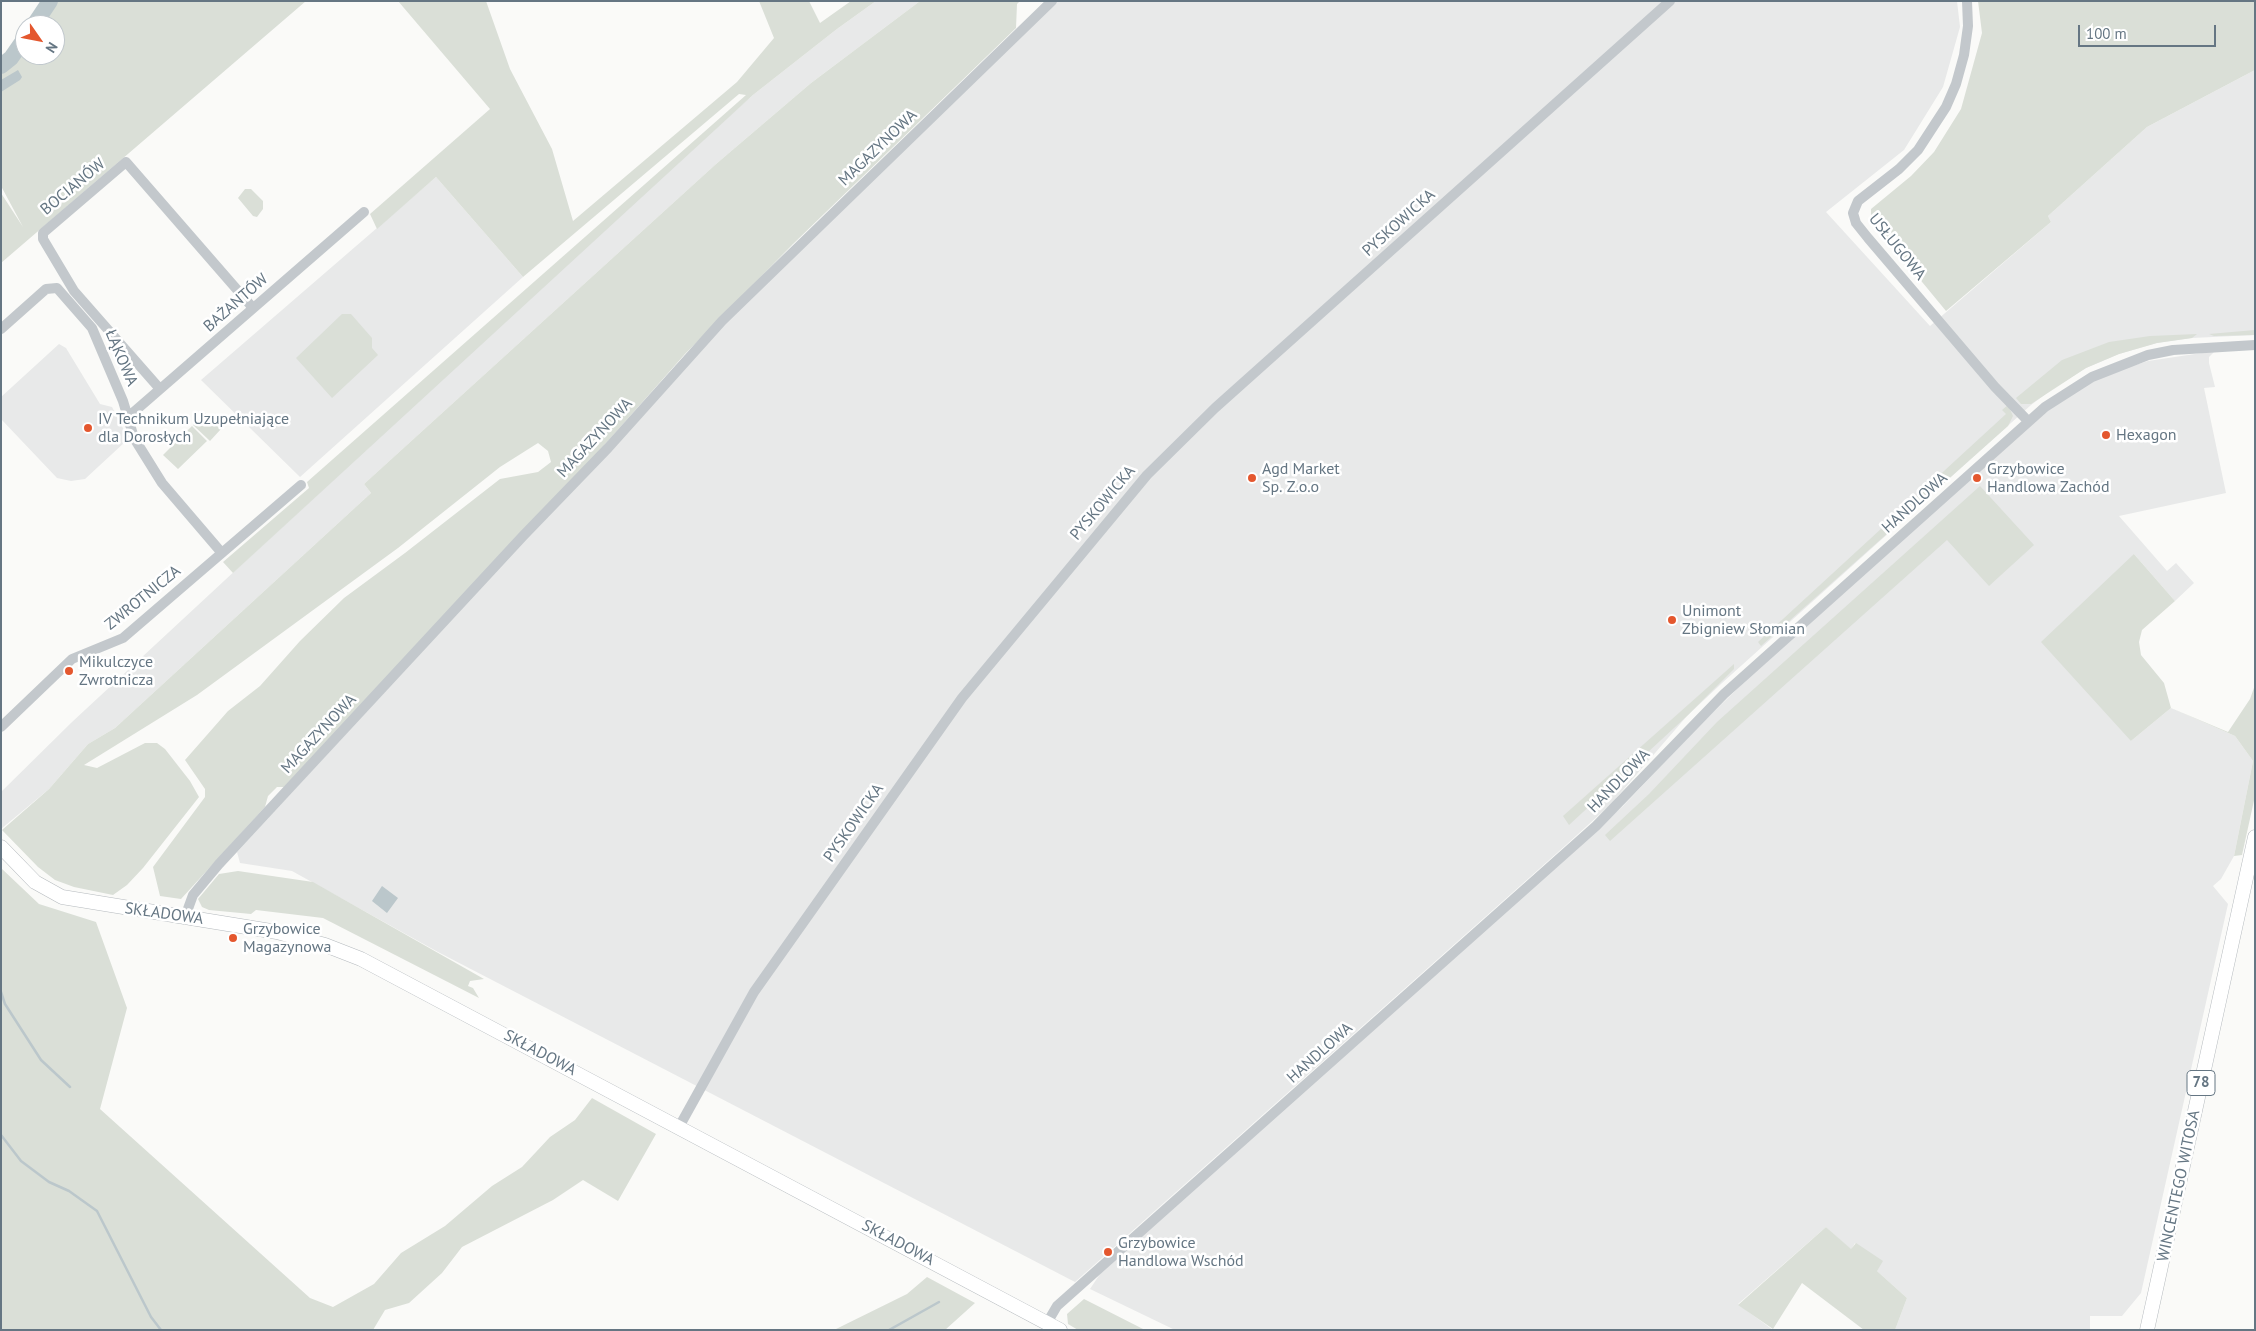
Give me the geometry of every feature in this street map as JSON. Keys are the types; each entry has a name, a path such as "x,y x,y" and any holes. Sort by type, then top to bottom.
{"main road":[{"name":"WINCENTEGO WITOSA","path":"2147,1330 2255,837"},
{"name":"SKŁADOWA","path":"1,847 35,882 55,895 84,902 286,934 349,953 390,972 1060,1330"}],"street":[{"name":"MAGAZYNOWA","path":"185,917 192,895 218,864 523,536 608,448 722,321 1052,1"},
{"name":"PYSKOWICKA","path":"679,1127 754,992 962,698 1146,474 1209,414 1670,1"},
{"name":"USŁUGOWA","path":"1967,1 1968,26 1962,62 1954,89 1940,119 1914,155 1858,201 1853,212 1856,223 1868,238 1995,387 2028,421"},
{"name":"BOCIANÓW","path":"160,389 74,291 43,239 43,232 126,162 253,308"},
{"name":"BAŻANTÓW","path":"128,417 364,212"},
{"name":"ŁĄKOWA","path":"1,329 46,289 57,288 92,328 128,417 134,438 162,483 221,552"},
{"name":"HANDLOWA","path":"1047,1323 1057,1306 1591,831 1719,699 2045,407 2083,381 2122,364 2172,350 2255,345"},
{"name":"ZWROTNICZA","path":"1,727 72,659 123,638 301,484"}],"shaded area":[{"path":"56,1 306,1 1,263 1,193 23,227 1,186 1,71 15,58 15,65 65,65 65,15 46,15"},
{"path":"398,1 486,1 510,69 552,149 573,221 737,82 774,38 759,1 809,1 820,23 851,1 876,1 753,95 233,573 223,562 309,488 307,482 746,95 739,94 523,277 436,177 377,229 370,214 490,109"},
{"path":"876,1 920,1 811,83 716,164 364,484 371,493 115,728 88,744 49,789 1,829 1,792 72,722 654,182 753,95"},
{"path":"920,1 1020,1 1017,4 1016,28 793,244 685,354 584,468 284,787 277,787 268,796 265,807 181,899 160,896 153,867 205,797 205,789 185,760 228,711 260,686 300,641 344,598 500,479 538,472 551,462 548,451 538,443 500,467 398,548 197,695 84,765 97,768 145,743 157,743 165,749 190,781 199,797 143,868 127,885 113,895 74,887 55,880 38,867 2,830 49,789 88,744 115,728 371,493 364,484 716,164 811,83"},
{"path":"1057,1 1957,1 1960,27 1943,87 1904,150 1826,212 1930,326 2051,222 2048,216 2147,127 2255,70 2255,335 2192,338 2157,343 2119,354 2086,368 2031,405 1687,716 1611,804 1075,1282 438,952 292,871 240,863 237,852 738,309"},
{"path":"1978,1 2255,1 2255,70 2147,127 2048,216 2051,222 1946,311 1871,220 1871,209 1911,176 1934,152 1961,109 1982,33"},
{"path":"18,70 22,77 20,80 1,92 1,80"},
{"path":"436,177 523,277 300,477 201,380"},
{"path":"245,189 251,189 263,201 263,209 257,217 253,216 238,198"},
{"path":"342,314 351,314 372,338 372,348 378,355 332,398 296,358"},
{"path":"2255,330 2255,335 2214,336 2209,334"},
{"path":"2197,334 2192,338 2157,343 2119,354 2086,368 2031,404 2021,404 2016,398 2062,360 2109,342 2150,336"},
{"path":"59,344 66,348 100,404 112,407 127,436 125,442 85,479 71,481 57,478 1,419 1,397"},
{"path":"2215,351 2209,357 2209,363 2215,387 2204,388 2226,493 2119,516 2167,571 2176,563 2194,583 2175,601 2134,554 2131,741 2171,708 2235,736 2253,761 2234,856 2221,879 2213,886 2228,904 2141,1293 2122,1316 2090,1316 2090,1330 1895,1330 1907,1298 1877,1271 1855,1243 1851,1250 1826,1227 1738,1304 1773,1330 1175,1330 1090,1289 1100,1274 1623,806 1698,727 1767,660 2043,413 2095,380 2116,371 2148,361"},
{"path":"2008,405 2013,416 2008,426 1761,646 1758,642 2006,414 2002,410"},
{"path":"205,413 221,429 210,441 193,425"},
{"path":"192,426 207,441 178,469 163,455"},
{"path":"1980,486 2034,545 1989,586 1947,540 1610,841 1605,835 1649,794 1717,722"},
{"path":"2134,554 2175,601 2142,630 2139,642 2141,655 2164,683 2171,708 2131,741 2041,642"},
{"path":"1734,664 1734,669 1687,716 1569,825 1563,816"},
{"path":"2255,685 2255,796 2242,855 2234,856 2253,761 2235,736 2171,708 2228,732 2250,699"},
{"path":"1,868 39,904 96,922 127,1008 100,1109 310,1298 333,1307 374,1284 401,1253 445,1226 492,1186 522,1167 550,1137 575,1120 592,1098 656,1134 618,1201 583,1180 553,1200 462,1247 442,1273 409,1303 385,1310 373,1330 1,1330"},
{"path":"238,871 313,882 484,979 470,981 468,986 473,988 479,998 323,918 256,910 251,914 209,910 202,907 198,899 219,874"},
{"path":"382,886 398,898 387,913 372,901"},
{"path":"1826,1227 1851,1249 1856,1243 1883,1261 1877,1271 1907,1298 1895,1330 1864,1330 1802,1283 1773,1329 1738,1305"},
{"path":"927,1277 975,1303 945,1330 834,1330 907,1294"},
{"path":"1084,1299 1145,1330 1078,1330 1068,1324 1067,1314"}],"waterway":[{"path":"41,15 50,1"},
{"path":"1,66 15,52"},
{"path":"1,992 5,1004 41,1060 70,1087"},
{"path":"1,1135 21,1161 49,1182 69,1191 97,1211 151,1317 161,1330"},
{"path":"889,1330 939,1302"}],"place":[{"name":"IV Technikum Uzupełniające dla Dorosłych","path":"88,428"},
{"name":"Hexagon","path":"2106,435"},
{"name":"Agd Market Sp. Z.o.o","path":"1252,478"},
{"name":"Grzybowice Handlowa Zachód","path":"1977,478"},
{"name":"Unimont Zbigniew Słomian","path":"1672,620"},
{"name":"Mikulczyce Zwrotnicza","path":"69,671"},
{"name":"Grzybowice Magazynowa","path":"233,938"},
{"name":"Grzybowice Handlowa Wschód","path":"1108,1252"}]}
